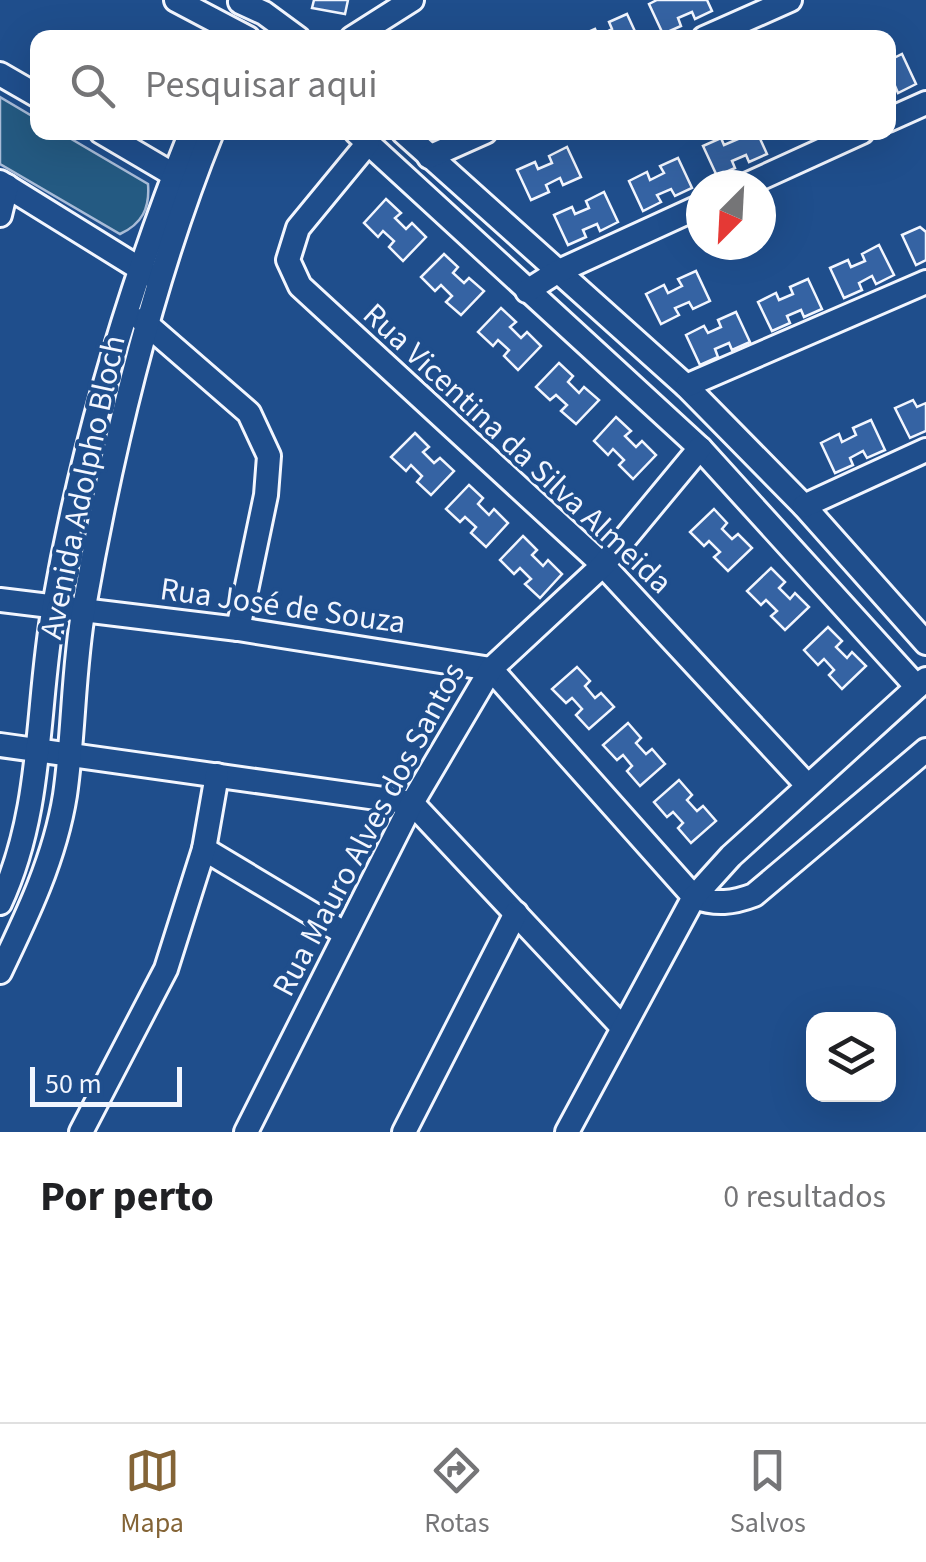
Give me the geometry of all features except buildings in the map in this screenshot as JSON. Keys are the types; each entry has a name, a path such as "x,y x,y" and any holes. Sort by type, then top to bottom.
{"street":[{"path":"176,0 228,30"},
{"path":"365,30 412,0"},
{"path":"722,30 790,0"},
{"path":"239,30 240,1 266,6 290,30"},
{"path":"244,30 266,6"},
{"path":"0,74 30,91"},
{"path":"896,116 926,103"},
{"path":"115,140 174,175"},
{"name":"Avenida Adolpho Bloch","path":"2,895 27,836 54,607 125,313 137,268 188,140"},
{"name":"Avenida Adolpho Bloch","path":"0,972 33,904 64,798 83,611 150,324 209,140"},
{"name":"Rua Vicentina da Silva Almeida","path":"361,140 298,228 289,248 292,272 314,301 603,565 807,785"},
{"path":"364,140 700,448 922,682 730,856 694,897 567,1132"},
{"path":"411,140 686,386 804,506 926,643"},
{"path":"429,157 468,140"},
{"path":"776,171 844,140"},
{"path":"0,215 4,184 162,282"},
{"path":"527,291 557,272 686,213"},
{"path":"686,386 926,282"},
{"path":"125,313 150,324 249,413 269,456 266,495 238,628"},
{"name":"Rua Mauro Alves dos Santos","path":"246,1132 412,803 491,669 603,565 700,448"},
{"path":"804,506 926,450"},
{"name":"Rua José de Souza","path":"0,600 238,628 491,669"},
{"path":"491,669 694,897 710,903 734,902 754,895 926,750"},
{"path":"0,746 412,803 622,1028"},
{"path":"81,1132 166,969 204,849 217,775"},
{"path":"204,849 344,933"},
{"path":"2,895 33,904"},
{"path":"404,1132 516,913"}],"shaded area":[{"path":"0,97 30,115 30,140 73,140 148,184 148,201 139,220 120,234 0,164"}]}
